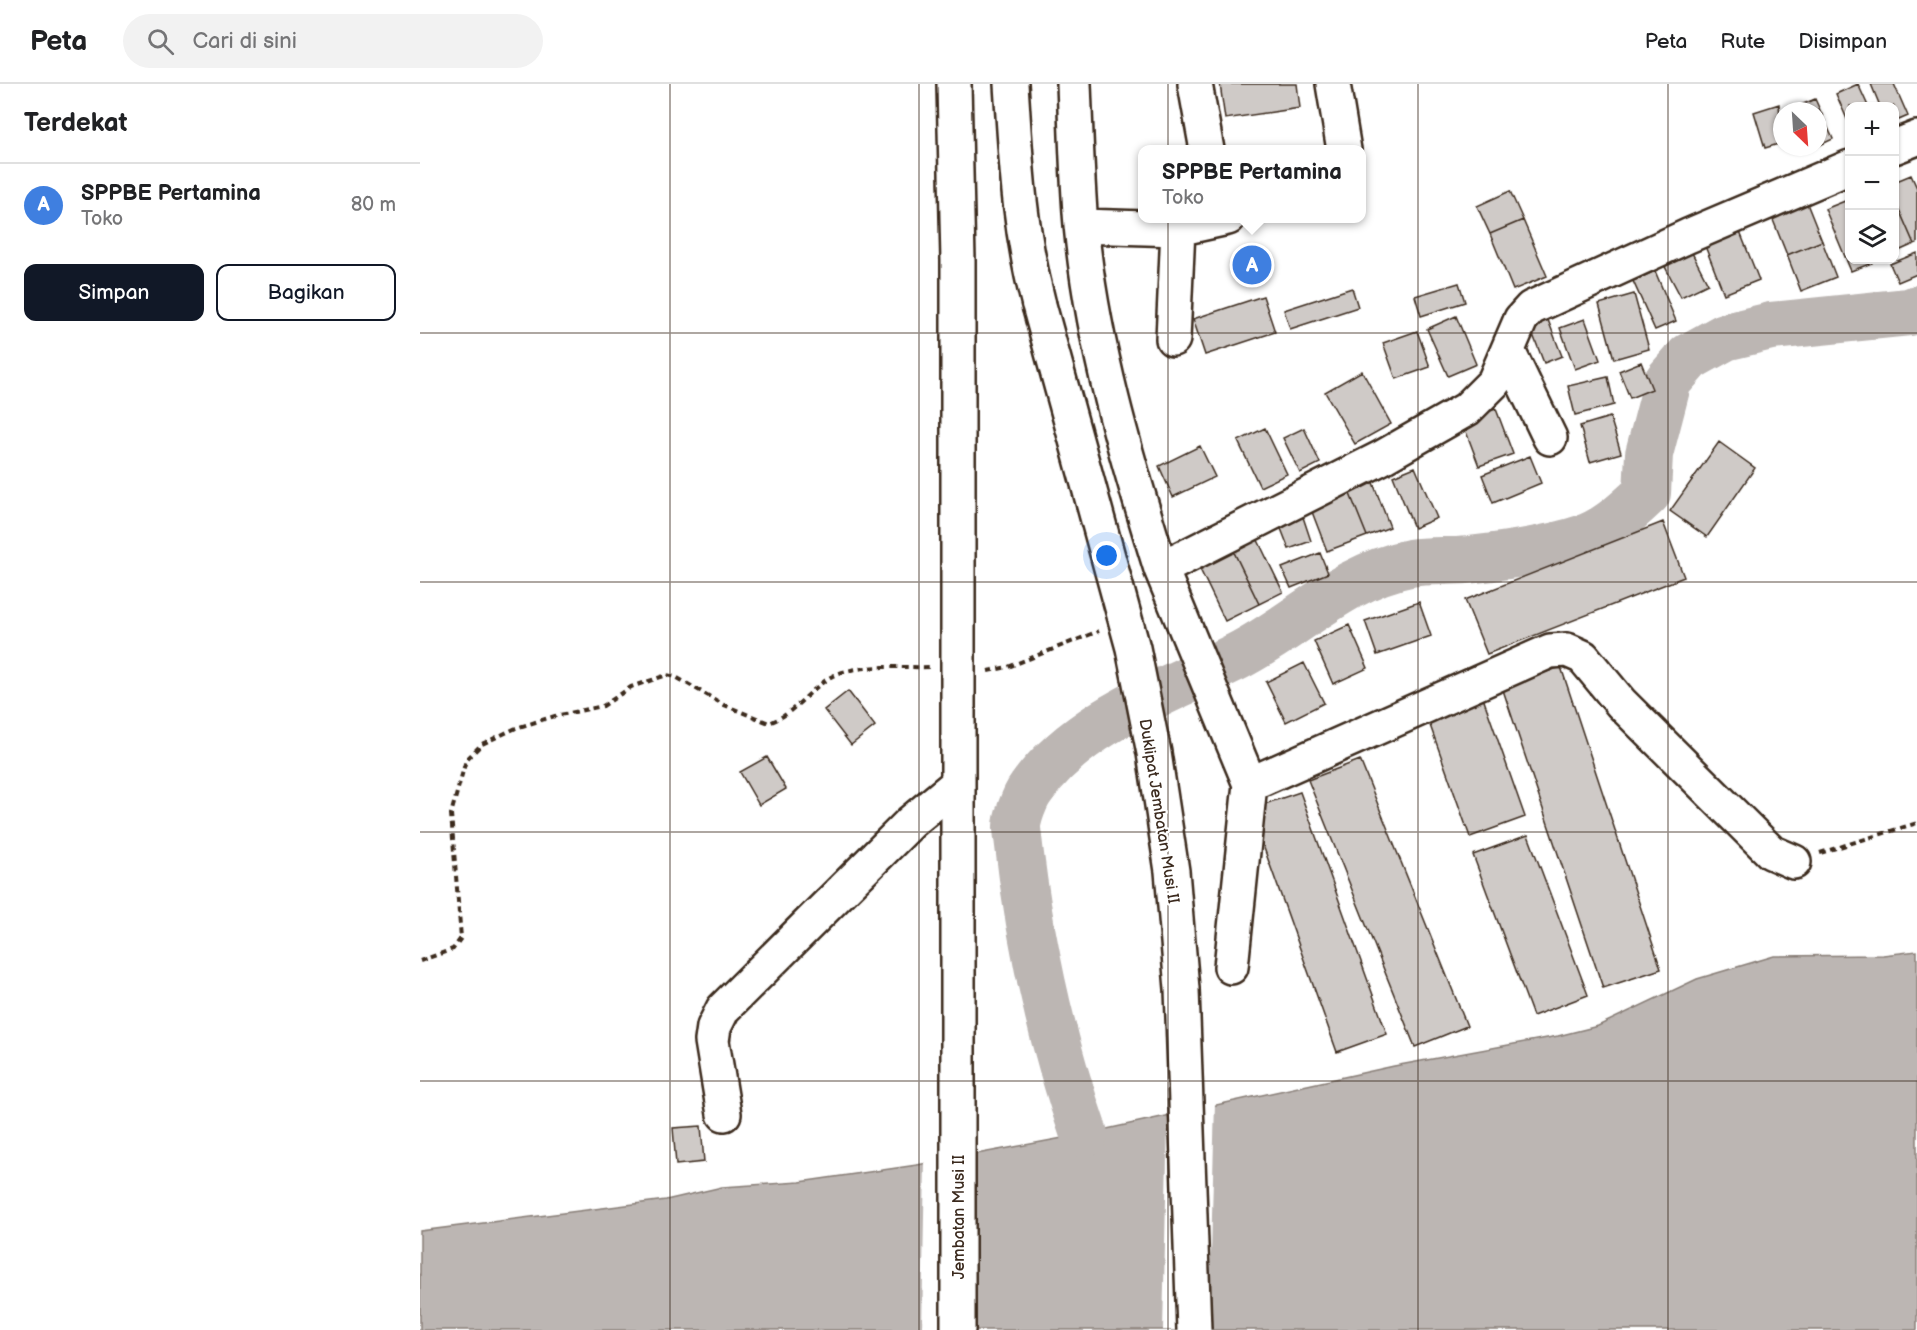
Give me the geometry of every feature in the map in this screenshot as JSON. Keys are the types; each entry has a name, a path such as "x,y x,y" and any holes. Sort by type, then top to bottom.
{"main road":[{"name":"Jembatan Musi II","path":"954,84 958,261 958,1330"},
{"name":"Duklipat Jembatan Musi II","path":"1011,84 1019,211 1026,255 1133,648 1154,753 1172,870 1182,989 1194,1330"},
{"path":"1074,84 1081,226 1108,383 1125,455 1161,569 1250,784 1231,967"},
{"path":"1195,84 1206,145"},
{"path":"1333,84 1343,145"},
{"path":"1899,145 1917,138"},
{"path":"1161,569 1381,458 1467,409 1494,382 1521,319 1531,308 1845,168"},
{"path":"1081,226 1178,229 1204,223"},
{"path":"1173,339 1178,229"},
{"path":"1508,351 1550,438"},
{"path":"1250,784 1550,651 1567,650 1584,657 1621,703 1771,852 1794,862"},
{"path":"724,1114 712,1041 714,1027 723,1009 911,822 957,784"}],"path":[{"path":"420,961 453,949 461,938 451,814 466,760 482,744 516,728 555,716 603,706 631,687 657,677 676,677 724,705 769,723 785,716 837,674 856,670 959,667 1000,670 1105,630"},
{"path":"1794,862 1917,823"}],"shaded area":[{"path":"1917,951 1917,1330 420,1330 420,1231 666,1200 722,1187 800,1182 917,1165 1084,1134 1394,1066 1558,1036 1598,1026 1697,979 1774,956 1883,955"}],"pier":[{"path":"1215,1102 1209,1330 1163,1330 1168,1112"},
{"path":"968,1152 965,1330 922,1330 925,1160"}],"building":[{"path":"1220,84 1297,84 1300,108 1225,119"},
{"path":"1858,84 1866,102 1845,102 1845,115 1836,94"},
{"path":"1871,84 1894,84 1908,116 1899,120 1899,102 1878,102"},
{"path":"1773,106 1773,146 1765,148 1754,112"},
{"path":"1827,126 1833,139 1827,142"},
{"path":"1911,175 1917,188 1917,243 1914,244 1899,210 1899,180"},
{"path":"1510,191 1523,220 1490,234 1477,206"},
{"path":"1806,201 1822,241 1787,255 1771,215"},
{"path":"1845,201 1845,257 1825,209"},
{"path":"1899,210 1914,244 1899,251"},
{"path":"1523,220 1547,276 1513,290 1490,234"},
{"path":"1738,227 1759,280 1724,294 1703,241"},
{"path":"1822,241 1836,277 1801,291 1787,255"},
{"path":"1689,247 1708,284 1681,297 1662,261"},
{"path":"1917,253 1917,274 1898,282 1890,264 1899,264 1899,260"},
{"path":"1848,264 1869,264 1851,271"},
{"path":"1655,271 1676,321 1655,330 1633,281"},
{"path":"1459,283 1465,302 1421,316 1415,296"},
{"path":"1352,288 1358,307 1290,329 1284,310"},
{"path":"1634,294 1649,349 1614,359 1599,304"},
{"path":"1263,296 1275,332 1205,355 1193,319"},
{"path":"1456,316 1476,364 1448,376 1427,329"},
{"path":"1585,319 1600,360 1575,369 1560,328"},
{"path":"1548,320 1562,356 1544,363 1530,327"},
{"path":"1417,331 1430,367 1396,379 1383,343"},
{"path":"1641,362 1652,389 1630,398 1619,371"},
{"path":"1362,371 1391,424 1355,444 1325,392"},
{"path":"1608,377 1614,405 1575,415 1568,386"},
{"path":"1496,409 1513,454 1479,466 1462,421"},
{"path":"1610,417 1621,453 1590,462 1580,426"},
{"path":"1265,428 1287,474 1260,487 1238,441"},
{"path":"1304,428 1320,463 1300,473 1283,438"},
{"path":"1719,442 1755,468 1707,537 1670,511"},
{"path":"1200,446 1215,477 1173,497 1159,466"},
{"path":"1530,456 1541,483 1493,503 1482,475"},
{"path":"1415,467 1437,518 1414,528 1393,476"},
{"path":"1372,480 1390,527 1367,536 1348,489"},
{"path":"1348,489 1367,536 1327,551 1309,504"},
{"path":"1303,517 1311,541 1289,549 1280,526"},
{"path":"1663,522 1684,577 1487,654 1465,600"},
{"path":"1255,534 1283,592 1259,604 1231,546"},
{"path":"1231,546 1259,604 1225,621 1197,563"},
{"path":"1320,553 1328,573 1291,588 1282,568"},
{"path":"1419,602 1431,636 1377,655 1365,621"},
{"path":"1349,625 1368,668 1333,684 1314,641"},
{"path":"1304,663 1324,703 1286,722 1266,682"},
{"path":"1561,667 1661,969 1603,988 1502,687"},
{"path":"848,691 875,726 851,745 824,710"},
{"path":"1482,695 1525,817 1470,837 1426,714"},
{"path":"767,757 786,789 759,805 740,772"},
{"path":"1360,760 1467,1026 1415,1047 1308,780"},
{"path":"1300,792 1387,1034 1337,1052 1250,809"},
{"path":"1528,835 1588,995 1533,1016 1473,855"},
{"path":"701,1126 704,1162 676,1165 673,1128"}],"waterway":[{"path":"1084,1134 1061,1059 1042,983 1027,906 1017,829 1019,814 1026,797 1050,765 1073,745 1125,710 1238,656 1342,590 1386,569 1410,563 1468,560 1544,549 1574,542 1604,529 1647,493 1649,454 1668,381 1689,357 1725,337 1771,326 1909,312 1917,309"}],"place":[{"name":"SPPBE Pertamina","path":"1252,265"}]}
